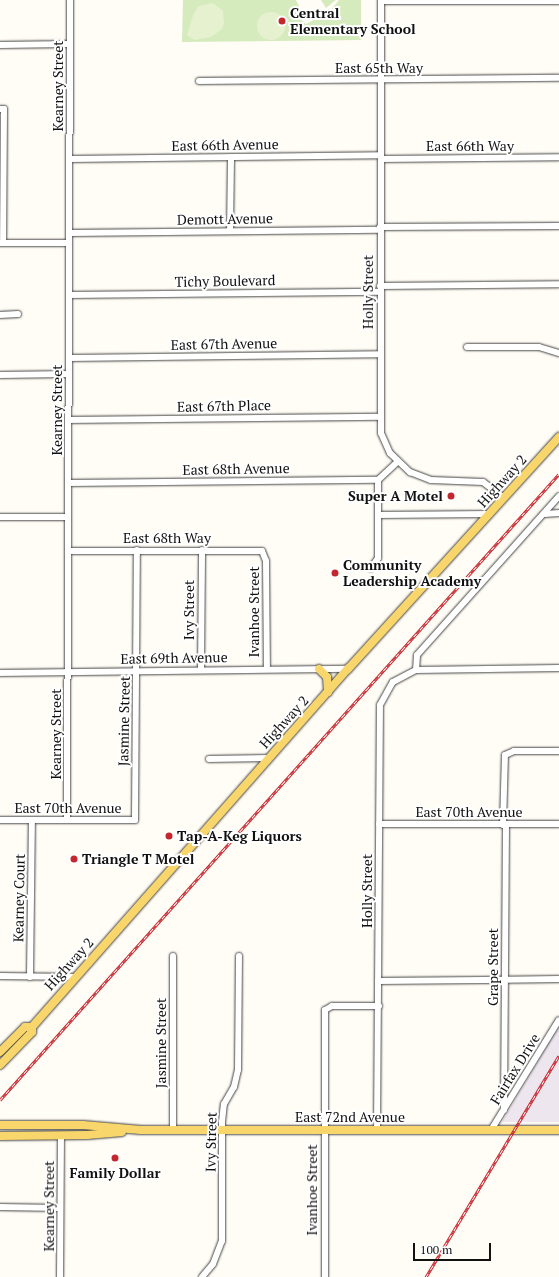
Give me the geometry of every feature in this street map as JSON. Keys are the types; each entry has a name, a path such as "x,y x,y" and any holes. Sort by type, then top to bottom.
{"main road":[{"name":"Highway 2","path":"0,1065 32,1032 32,1027 269,758 559,437"},
{"path":"319,670 327,677 328,692"},
{"name":"Highway 2","path":"0,1053 25,1027 32,1027"},
{"name":"East 72nd Avenue","path":"0,1126 83,1125 141,1130"},
{"name":"East 72nd Avenue","path":"0,1136 61,1136 141,1130 559,1130"}],"street":[{"name":"Kearney Street","path":"67,820 70,0"},
{"path":"381,1 559,1"},
{"name":"Holly Street","path":"381,1 380,417 383,440 397,462 410,472 431,480 483,482 504,498"},
{"path":"0,45 70,44"},
{"name":"East 65th Way","path":"199,81 559,78"},
{"path":"2,109 1,243 70,243"},
{"name":"East 66th Avenue","path":"70,159 381,157"},
{"name":"East 66th Way","path":"381,157 559,157"},
{"path":"230,231 231,158"},
{"path":"380,228 559,226"},
{"name":"Demott Avenue","path":"70,233 380,228"},
{"path":"380,289 559,284"},
{"name":"Tichy Boulevard","path":"69,295 380,289"},
{"path":"0,315 18,314"},
{"path":"467,347 539,347 559,353"},
{"name":"East 67th Avenue","path":"69,358 380,354"},
{"path":"0,375 69,374"},
{"name":"East 67th Place","path":"69,420 380,417"},
{"path":"370,568 378,558 378,480 397,462"},
{"name":"East 68th Avenue","path":"69,483 378,480"},
{"path":"559,496 417,655 416,670 559,668"},
{"path":"544,514 559,513"},
{"path":"378,514 490,514"},
{"path":"0,518 68,517"},
{"name":"Jasmine Street","path":"135,820 137,550"},
{"name":"Ivy Street","path":"201,670 202,550"},
{"name":"East 68th Way","path":"68,551 255,550 265,554"},
{"name":"Ivanhoe Street","path":"265,554 267,669"},
{"name":"East 69th Avenue","path":"0,673 267,669 348,670"},
{"name":"Holly Street","path":"377,1130 380,705 393,682 416,670"},
{"name":"Grape Street","path":"504,1110 505,755 510,752 559,751"},
{"path":"209,759 269,758"},
{"name":"East 70th Avenue","path":"0,820 135,820"},
{"name":"Kearney Court","path":"30,977 32,820"},
{"name":"East 70th Avenue","path":"380,824 559,824"},
{"name":"Jasmine Street","path":"173,956 174,1130"},
{"name":"Ivy Street","path":"204,1276 219,1253 222,1241 222,1130 224,1104 234,1087 238,1070 238,956"},
{"path":"0,976 76,977"},
{"path":"378,981 559,979"},
{"name":"Ivanhoe Street","path":"325,1277 324,1020 326,1008 379,1006"},
{"name":"Fairfax Drive","path":"491,1130 559,1020"},
{"path":"0,1053 10,1055"},
{"name":"Kearney Street","path":"60,1277 61,1136"},
{"path":"0,1207 60,1208"}],"shaded area":[{"path":"559,1026 559,1122 502,1122"}],"green space":[{"name":"Central Elementary School","path":"183,0 296,0 301,10 302,21 306,24 329,12 339,0 361,0 361,40 182,42"},
{"path":"321,0 336,0 326,8"},
{"path":"213,3 223,11 224,23 222,29 211,37 194,40 187,35 194,13 199,6"},
{"path":"271,12 281,16 285,26 281,36 271,40 261,36 257,26 261,16"}],"railway":[{"path":"0,1100 559,474"},
{"path":"426,1277 559,1056"}],"place":[{"name":"Central Elementary School","path":"282,21"},
{"name":"Super A Motel","path":"451,496"},
{"name":"Community Leadership Academy","path":"335,573"},
{"name":"Tap-A-Keg Liquors","path":"169,836"},
{"name":"Triangle T Motel","path":"74,859"},
{"name":"Family Dollar","path":"115,1158"}]}
